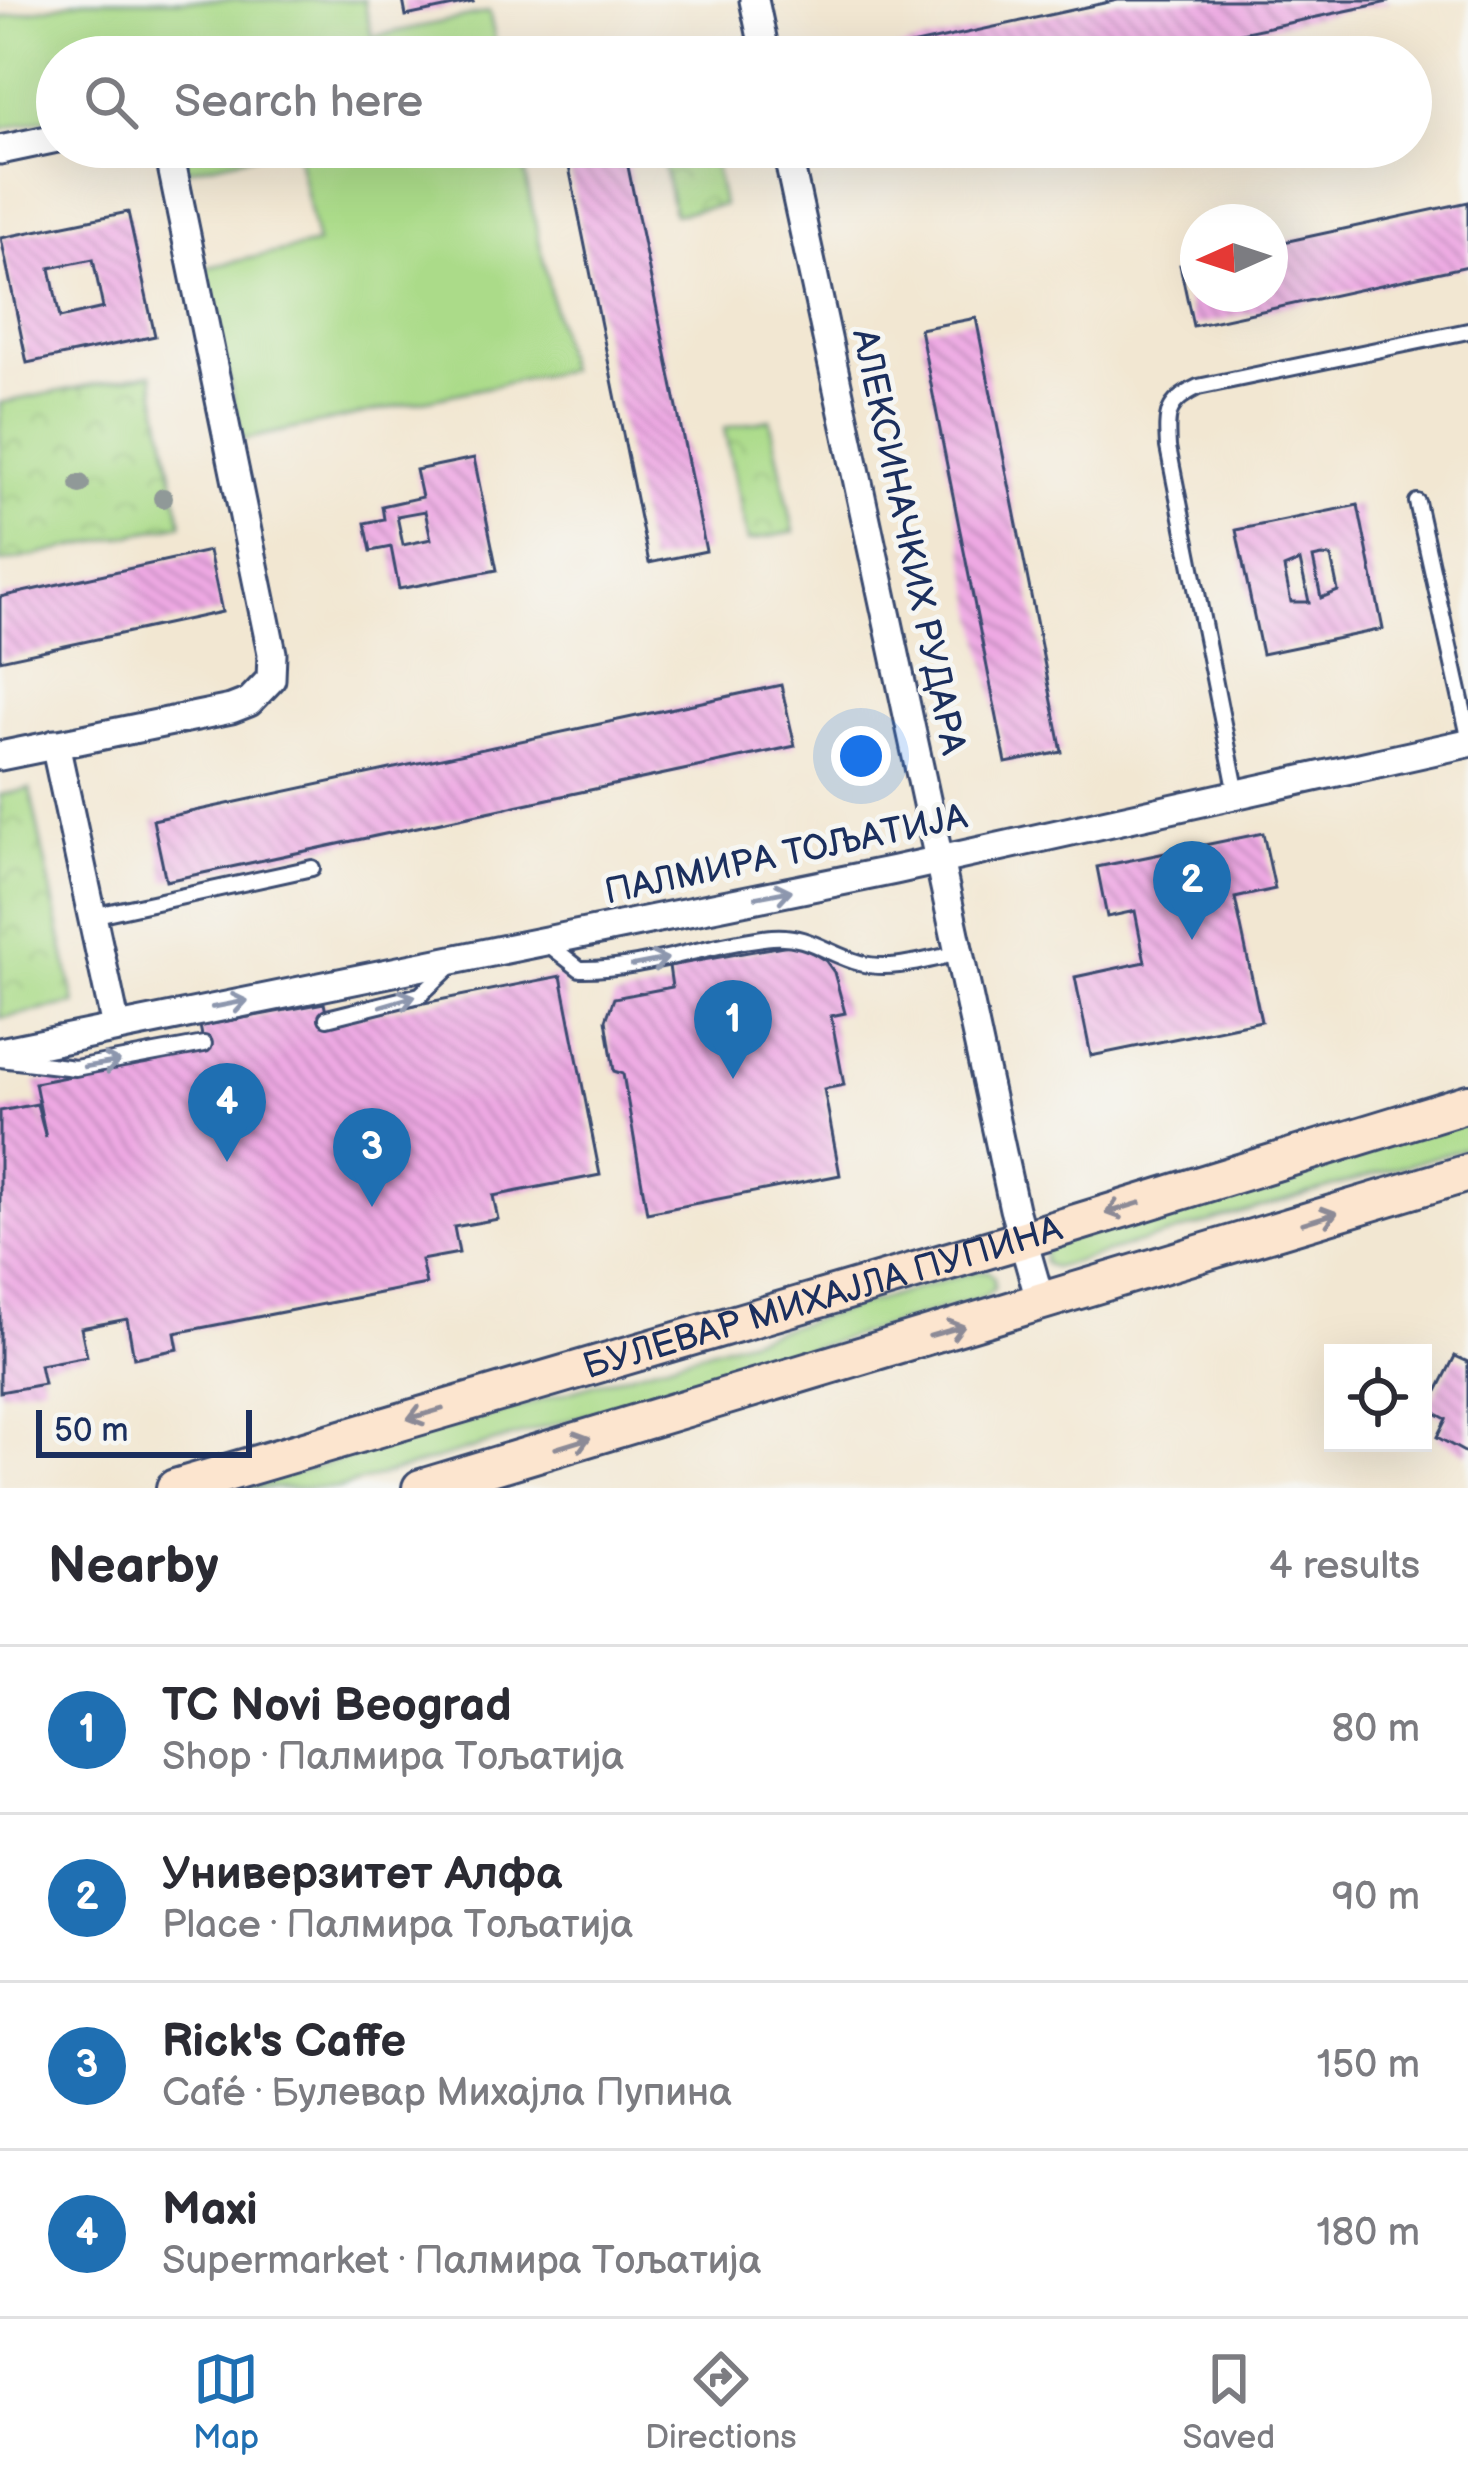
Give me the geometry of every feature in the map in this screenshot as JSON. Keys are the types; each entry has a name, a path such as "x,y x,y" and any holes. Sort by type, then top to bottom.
{"main road":[{"name":"БУЛЕВАР МИХАЈЛА ПУПИНА","path":"175,1488 1022,1240 1468,1103"},
{"name":"БУЛЕВАР МИХАЈЛА ПУПИНА","path":"421,1488 1468,1174"}],"street":[{"path":"754,0 762,36"},
{"path":"0,150 36,142"},
{"path":"0,757 231,710 249,702 271,680 272,653 172,168"},
{"name":"АЛЕКСИНАЧКИХ РУДАРА","path":"791,168 1022,1240 1041,1303"},
{"name":"ПАЛМИРА ТОЉАТИЈА","path":"0,1055 941,860 1468,742"},
{"path":"56,745 116,1028"}],"lane":[{"path":"1237,794 1168,447 1166,421 1172,407 1179,396 1198,387 1468,331"},
{"path":"1417,502 1468,732"},
{"path":"92,916 312,868"},
{"path":"544,941 580,969 641,964 784,937 822,944 857,963 877,967 960,953"},
{"path":"327,1018 421,995 454,959"},
{"path":"0,1055 75,1068 204,1044"}],"green space":[{"path":"83,0 364,0 372,36 36,36 36,121 0,129 0,18"},
{"path":"489,12 494,36 377,36"},
{"path":"301,168 524,168 567,370 242,440 205,268 317,244"},
{"path":"664,168 715,168 723,205 674,214"},
{"path":"152,373 182,524 0,563 0,403"},
{"path":"770,419 794,532 748,541 724,428"},
{"path":"30,789 75,1004 0,1018 0,795"},
{"path":"1468,1120 1468,1147 1053,1268 1044,1263 1049,1244"},
{"path":"988,1271 994,1278 994,1289 984,1297 339,1488 245,1488"}],"building":[{"path":"403,0 472,0 473,2 406,16"},
{"path":"1118,0 1388,0 1227,36 953,36"},
{"path":"569,168 628,168 706,551 649,563"},
{"path":"1468,202 1468,266 1288,305 1288,241"},
{"path":"128,212 155,336 27,363 1,238","holes":["93,259 103,308 60,318 50,268"]},
{"path":"1190,312 1257,312 1193,326"},
{"path":"976,318 1062,752 1006,763 920,329"},
{"path":"474,458 497,570 399,589 391,547 371,551 365,523 384,519 382,506 422,497 416,470","holes":["425,511 431,539 403,545 397,516"]},
{"path":"1358,505 1383,629 1262,654 1236,530","holes":["1331,557 1338,591 1321,598 1313,558","1300,561 1309,602 1291,602 1284,568"]},
{"path":"209,551 222,612 0,660 0,597"},
{"path":"781,685 795,746 166,881 153,820"},
{"path":"1263,833 1275,889 1235,898 1261,1021 1091,1056 1075,977 1145,962 1135,911 1107,917 1097,867"},
{"path":"789,945 803,947 826,961 834,972 845,1013 831,1016 844,1085 824,1089 840,1175 647,1213 623,1074 614,1071 606,1020 614,998 672,987 669,966"},
{"path":"561,976 600,1175 493,1196 498,1219 454,1227 459,1253 421,1260 426,1284 175,1333 178,1349 134,1358 127,1319 81,1328 87,1356 40,1365 44,1384 0,1392 0,1111 37,1104 46,1138 35,1083 205,1050 200,1026 324,1003 328,1022"},
{"path":"1455,1356 1468,1362 1468,1454 1437,1437 1446,1419 1432,1411 1432,1401"}],"place":[{"name":"Универзитет Алфа","path":"1192,940"},
{"name":"TC Novi Beograd","path":"733,1079"},
{"name":"Maxi","path":"227,1162"},
{"name":"Rick's Caffe","path":"372,1207"}]}
